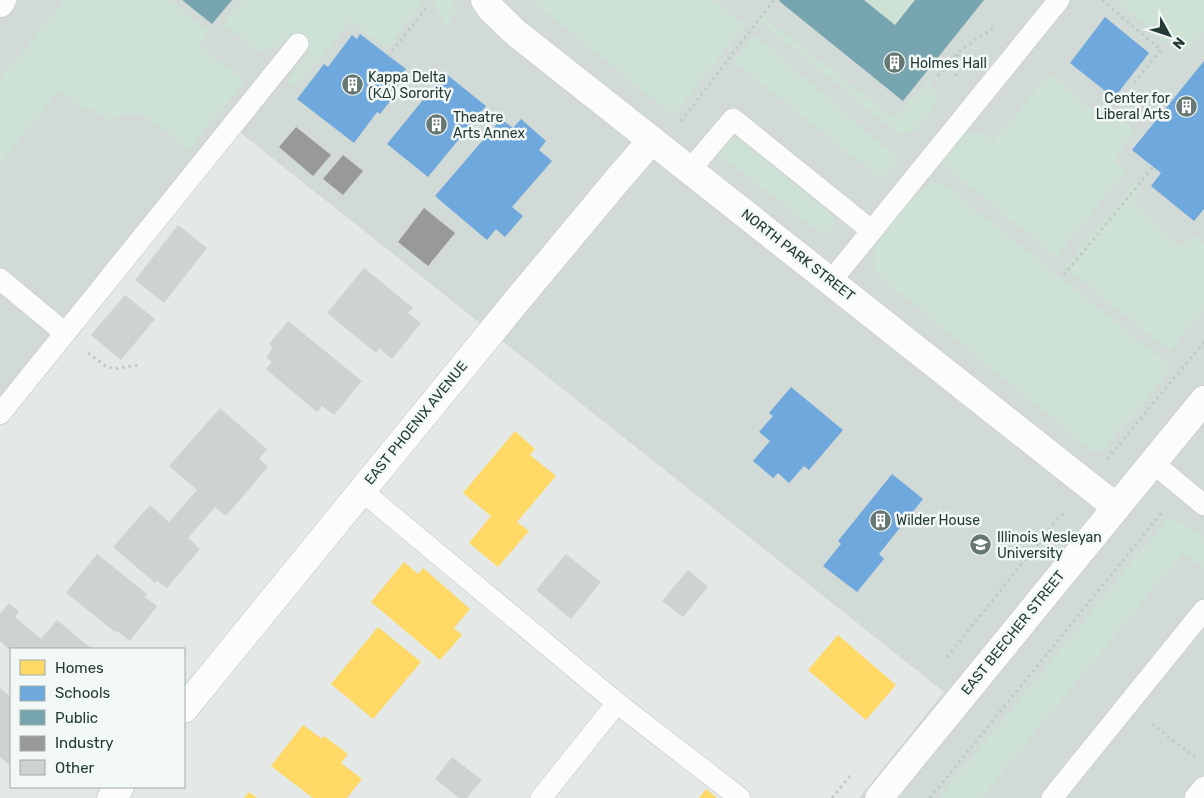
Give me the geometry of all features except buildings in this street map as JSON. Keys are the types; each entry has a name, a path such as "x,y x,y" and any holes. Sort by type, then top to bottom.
{"street":[{"name":"NORTH PARK STREET","path":"485,0 491,9 516,33 1116,507"},
{"name":"EAST PHOENIX AVENUE","path":"185,708 619,178 657,144"},
{"name":"EAST BEECHER STREET","path":"880,798 1204,400"},
{"path":"111,798 119,788"}],"lane":[{"path":"831,281 1059,0"},
{"path":"0,414 298,44"},
{"path":"690,170 733,120 872,231"},
{"path":"0,278 65,333"},
{"path":"1152,462 1204,505"},
{"path":"362,490 617,703 740,798"},
{"path":"1052,798 1204,610"},
{"path":"540,798 617,703"},
{"path":"1195,798 1204,787"}],"path":[{"path":"657,144 774,0"},
{"path":"1102,0 1162,50 1135,82"},
{"path":"388,56 428,6"},
{"path":"933,70 939,75 958,52"},
{"path":"1064,275 1153,167"},
{"path":"65,333 104,365 113,369 140,365"},
{"path":"946,658 1055,522 1073,504 1087,484 1204,342"},
{"path":"930,798 1183,487"},
{"path":"1160,730 1184,749"},
{"path":"832,798 856,769"}],"shaded area":[{"name":"Illinois Wesleyan University","path":"0,0 1204,0 1204,798 859,798 944,692 232,126 0,397"}],"green space":[{"path":"64,0 170,0 209,31 199,46 245,81 189,150 146,116 126,114 107,120 91,108 84,110 59,91 0,163 0,79"},
{"path":"242,0 421,0 422,4 387,48 351,22 295,87 287,81 310,54 287,38 276,47 256,51 223,24"},
{"path":"432,0 451,0 458,10 446,27"},
{"path":"531,0 714,0 745,25 673,116"},
{"path":"864,0 915,0 895,25"},
{"path":"1117,0 1204,0 1204,31 1188,50 1174,39 1167,45"},
{"path":"762,16 894,118 928,81 936,91 936,102 929,116 917,130 899,135 759,20"},
{"path":"755,35 899,159 881,179 733,61"},
{"path":"1049,74 1098,114 1107,109 1134,130 1114,161 1126,171 1056,257 944,165 942,152 958,137 968,134 980,132 993,142"},
{"path":"739,139 833,216 834,228 823,235 719,155 722,141"},
{"path":"1136,182 1141,188 1132,202 1179,246 1194,235 1204,244 1204,310 1170,351 1064,267"},
{"path":"933,183 945,185 1173,368 1101,452 1092,451 878,275 873,266 875,250 881,234 918,192"},
{"path":"1169,517 1197,531 1204,539 1204,568 1183,553 981,798 939,798"}],"place":[{"name":"Holmes Hall","path":"894,63"},
{"name":"Kappa Delta (ΚΔ) Sorority","path":"352,85"},
{"name":"Center for Liberal Arts","path":"1186,106"},
{"name":"Theatre Arts Annex","path":"437,125"},
{"name":"Wilder House","path":"880,520"},
{"name":"Illinois Wesleyan University","path":"981,545"}]}
